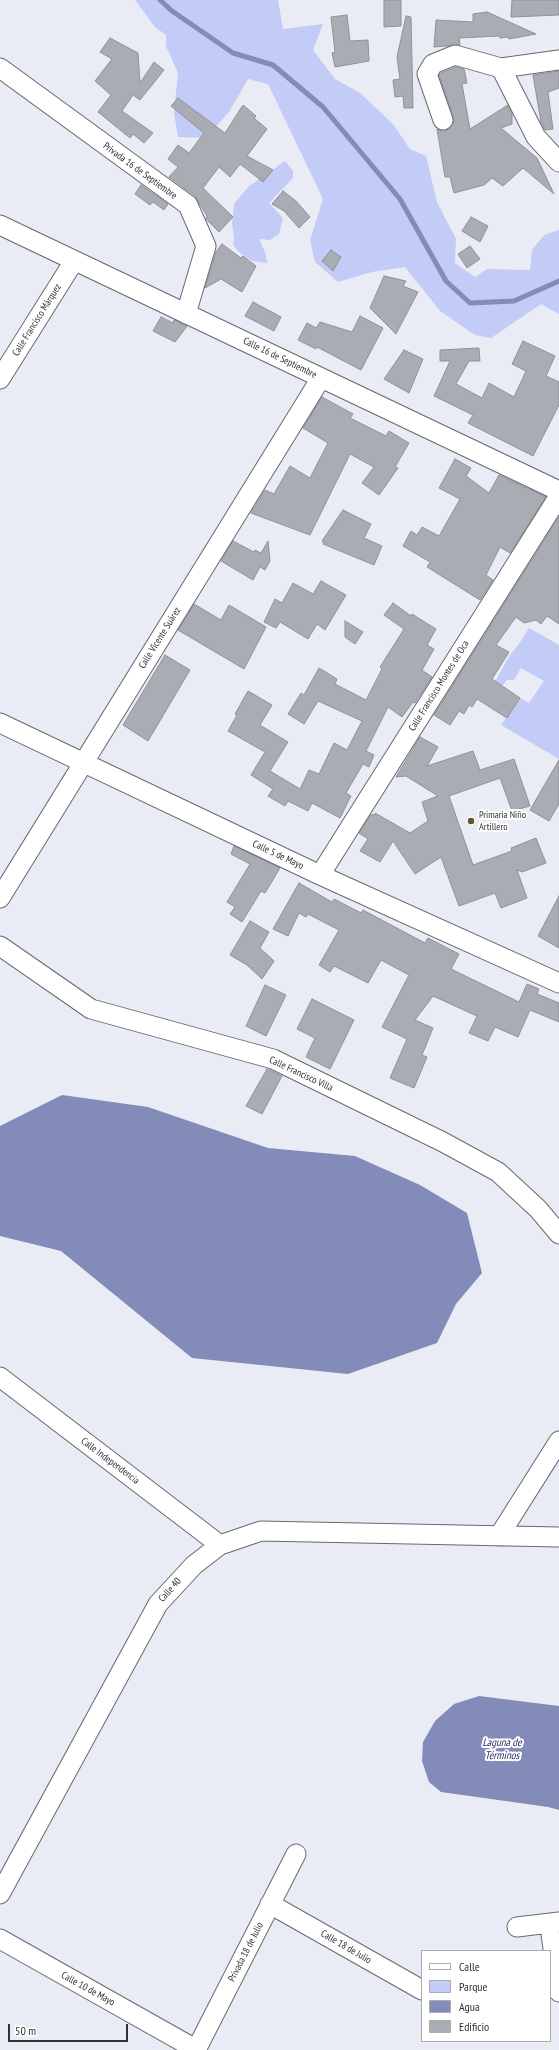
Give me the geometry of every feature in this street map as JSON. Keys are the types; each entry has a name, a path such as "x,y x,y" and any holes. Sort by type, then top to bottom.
{"street":[{"path":"443,120 427,74 432,64 455,55 501,68 559,60"},
{"name":"Privada 16 de Septiembre","path":"0,68 188,205 206,246 186,314"},
{"path":"501,68 536,136 559,162"},
{"name":"Calle 16 de Septiembre","path":"0,225 559,492"},
{"name":"Calle Francisco Márquez","path":"0,379 74,261"},
{"name":"Calle Vicente Suárez","path":"0,898 321,378"},
{"name":"Calle Francisco Montes de Oca","path":"320,875 559,496"},
{"name":"Calle 5 de Mayo","path":"0,723 320,875 557,978"},
{"name":"Calle Francisco Villa","path":"0,946 90,1009 273,1059 444,1142 498,1172 538,1210 559,1234"},
{"name":"Calle Independencia","path":"0,1377 220,1545"},
{"path":"499,1536 559,1441"},
{"name":"Calle 40","path":"0,1894 158,1604 194,1565 220,1545 261,1531 499,1536"},
{"path":"499,1536 559,1537"},
{"name":"Privada 18 de Julio","path":"197,2050 296,1854"},
{"name":"Calle 18 de Julio","path":"270,1904 416,1987"},
{"path":"518,1927 559,1922"},
{"path":"556,1984 551,1934 559,1922"},
{"name":"Calle 10 de Mayo","path":"0,1939 197,2050"}],"green space":[{"path":"135,0 278,0 283,29 323,24 313,50 335,79 360,93 393,124 410,149 426,156 437,202 456,239 455,263 475,277 487,269 530,270 532,250 544,235 559,230 559,314 541,304 491,338 475,335 440,311 405,267 372,272 338,282 315,262 310,240 323,199 268,84 248,79 229,112 206,138 178,137 174,113 178,73 166,46 166,35 155,27"},
{"path":"285,161 293,171 293,178 269,203 283,218 279,234 270,240 259,239 265,252 267,263 252,261 241,254 233,245 234,238 232,223 234,204 248,187"},
{"path":"529,628 559,645 559,759 501,725 520,698 529,703 544,681 521,668 514,680 507,680 502,686 495,682 510,655"}],"water":[{"path":"62,1095 148,1107 268,1148 355,1156 420,1185 467,1213 482,1273 456,1304 437,1343 348,1374 192,1358 61,1251 0,1236 0,1126"},
{"name":"Laguna de Términos","path":"479,1696 559,1706 559,1810 548,1807 441,1792 429,1782 422,1761 423,1742 435,1721 454,1704"}],"building":[{"path":"384,0 401,0 401,26 384,27"},
{"path":"512,0 559,0 559,15 511,17"},
{"path":"487,12 536,34 509,39 508,37 500,38 499,36 459,38 460,45 434,47 436,20 473,22 473,14"},
{"path":"347,15 350,41 368,40 369,61 335,67 332,53 335,52 331,17"},
{"path":"406,16 411,17 413,108 404,108 403,96 395,97 393,80 400,79 397,57"},
{"path":"110,38 138,53 140,83 154,62 164,70 140,100 133,95 122,111 153,133 144,143 133,134 130,138 98,112 111,95 95,81 112,59 100,52"},
{"path":"456,67 464,69 467,83 462,84 470,129 508,105 512,114 512,124 501,128 537,158 554,194 523,168 503,186 492,178 484,185 454,193 450,177 445,177 437,129 447,130 454,122 439,75"},
{"path":"559,71 559,88 548,92 553,129 545,130 541,122 533,75"},
{"path":"178,98 225,133 243,105 256,116 254,118 267,129 247,156 273,170 263,182 240,164 230,177 219,167 203,188 233,217 219,232 206,219 207,216 195,196 169,177 178,167 168,159 178,145 189,153 204,133 171,106"},
{"path":"141,185 168,204 164,210 153,202 150,205 135,194"},
{"path":"283,191 296,201 310,217 299,228 284,211 272,204"},
{"path":"471,217 488,226 480,242 462,231"},
{"path":"222,244 241,258 243,256 256,266 242,292 221,279 205,288 216,252"},
{"path":"470,246 480,259 467,268 458,254"},
{"path":"331,250 341,257 333,271 322,261"},
{"path":"384,276 406,281 403,286 418,292 396,334 370,308"},
{"path":"253,302 281,317 274,331 245,316"},
{"path":"360,316 383,328 361,370 317,347 316,349 298,340 307,323 316,328 320,322 352,332"},
{"path":"161,317 173,323 174,320 187,326 175,342 153,331"},
{"path":"523,341 555,356 546,376 559,382 559,405 533,456 468,423 473,415 434,396 450,361 440,361 440,350 479,348 480,361 469,361 456,384 482,398 489,383 514,397 526,371 512,364"},
{"path":"404,350 423,359 409,393 384,379"},
{"path":"322,397 353,414 350,418 386,436 389,431 409,443 395,467 398,468 379,495 362,483 374,467 350,454 310,535 251,513 265,490 274,494 290,466 310,478 328,443 303,428"},
{"path":"455,459 471,468 466,476 489,493 499,475 546,497 510,553 500,547 486,575 493,580 480,600 427,567 430,562 403,546 411,531 417,535 422,527 439,536 460,499 439,488"},
{"path":"343,510 371,524 364,538 382,546 374,565 323,544 324,542 322,541"},
{"path":"559,517 559,624 547,616 541,624 536,620 524,623 516,617 496,645 509,652 492,679 520,698 507,718 477,699 472,707 469,705 464,714 459,711 450,725 434,715"},
{"path":"233,541 254,552 255,550 261,553 268,541 270,561 265,570 260,567 253,580 221,561"},
{"path":"321,581 346,595 325,630 317,624 308,639 280,622 276,628 264,622 275,599 282,603 293,583 313,594"},
{"path":"393,603 411,616 412,614 436,629 427,645 434,649 422,670 432,677 415,703 413,702 402,717 388,707 366,751 374,755 369,767 363,764 346,793 351,796 340,818 312,803 308,811 288,801 285,806 268,796 273,789 251,775 265,752 228,731 237,715 235,714 248,691 272,705 260,725 288,742 270,771 300,789 309,770 319,774 334,743 347,750 362,721 318,701 304,724 288,714 301,693 304,695 319,668 337,679 335,684 366,700 382,669 380,667 404,629 384,615"},
{"path":"194,604 221,620 229,605 266,627 244,669 178,630"},
{"path":"345,621 363,632 355,644 345,637"},
{"path":"165,655 190,670 148,741 123,725"},
{"path":"420,737 438,747 427,766 473,751 480,770 514,759 530,806 512,811 500,778 449,796 473,865 512,851 511,848 536,838 546,863 522,872 517,870 527,898 501,908 495,893 459,906 441,857 415,874 393,841 380,862 360,851 368,839 359,833 371,815 376,814 375,813 410,833 428,821 422,802 438,796 406,776 396,777"},
{"path":"559,760 559,804 549,821 530,810"},
{"path":"234,846 280,868 265,893 261,891 242,922 230,914 235,907 227,902 250,864 231,854"},
{"path":"299,883 332,902 334,899 361,913 363,910 425,943 428,938 459,954 451,969 519,1002 527,984 539,989 537,994 559,1003 559,1022 530,1010 518,1037 495,1027 488,1041 469,1033 477,1016 433,996 415,1020 433,1028 422,1055 427,1057 414,1088 390,1078 407,1039 382,1027 409,975 381,960 368,983 334,966 330,972 319,965 339,930 308,914 306,917 299,913 288,936 273,929"},
{"path":"559,896 559,948 538,936"},
{"path":"250,921 269,932 260,948 274,961 262,979 247,965 230,955"},
{"path":"265,985 286,995 266,1036 246,1026"},
{"path":"312,999 354,1020 330,1069 306,1057 315,1038 297,1029"},
{"path":"267,1069 282,1076 262,1114 246,1106"}],"waterway":[{"path":"160,0 172,11 233,53 273,65 323,107 400,199 446,281 470,303 514,301 559,281"}],"place":[{"name":"Primaria Niño Artillero","path":"471,821"}]}
